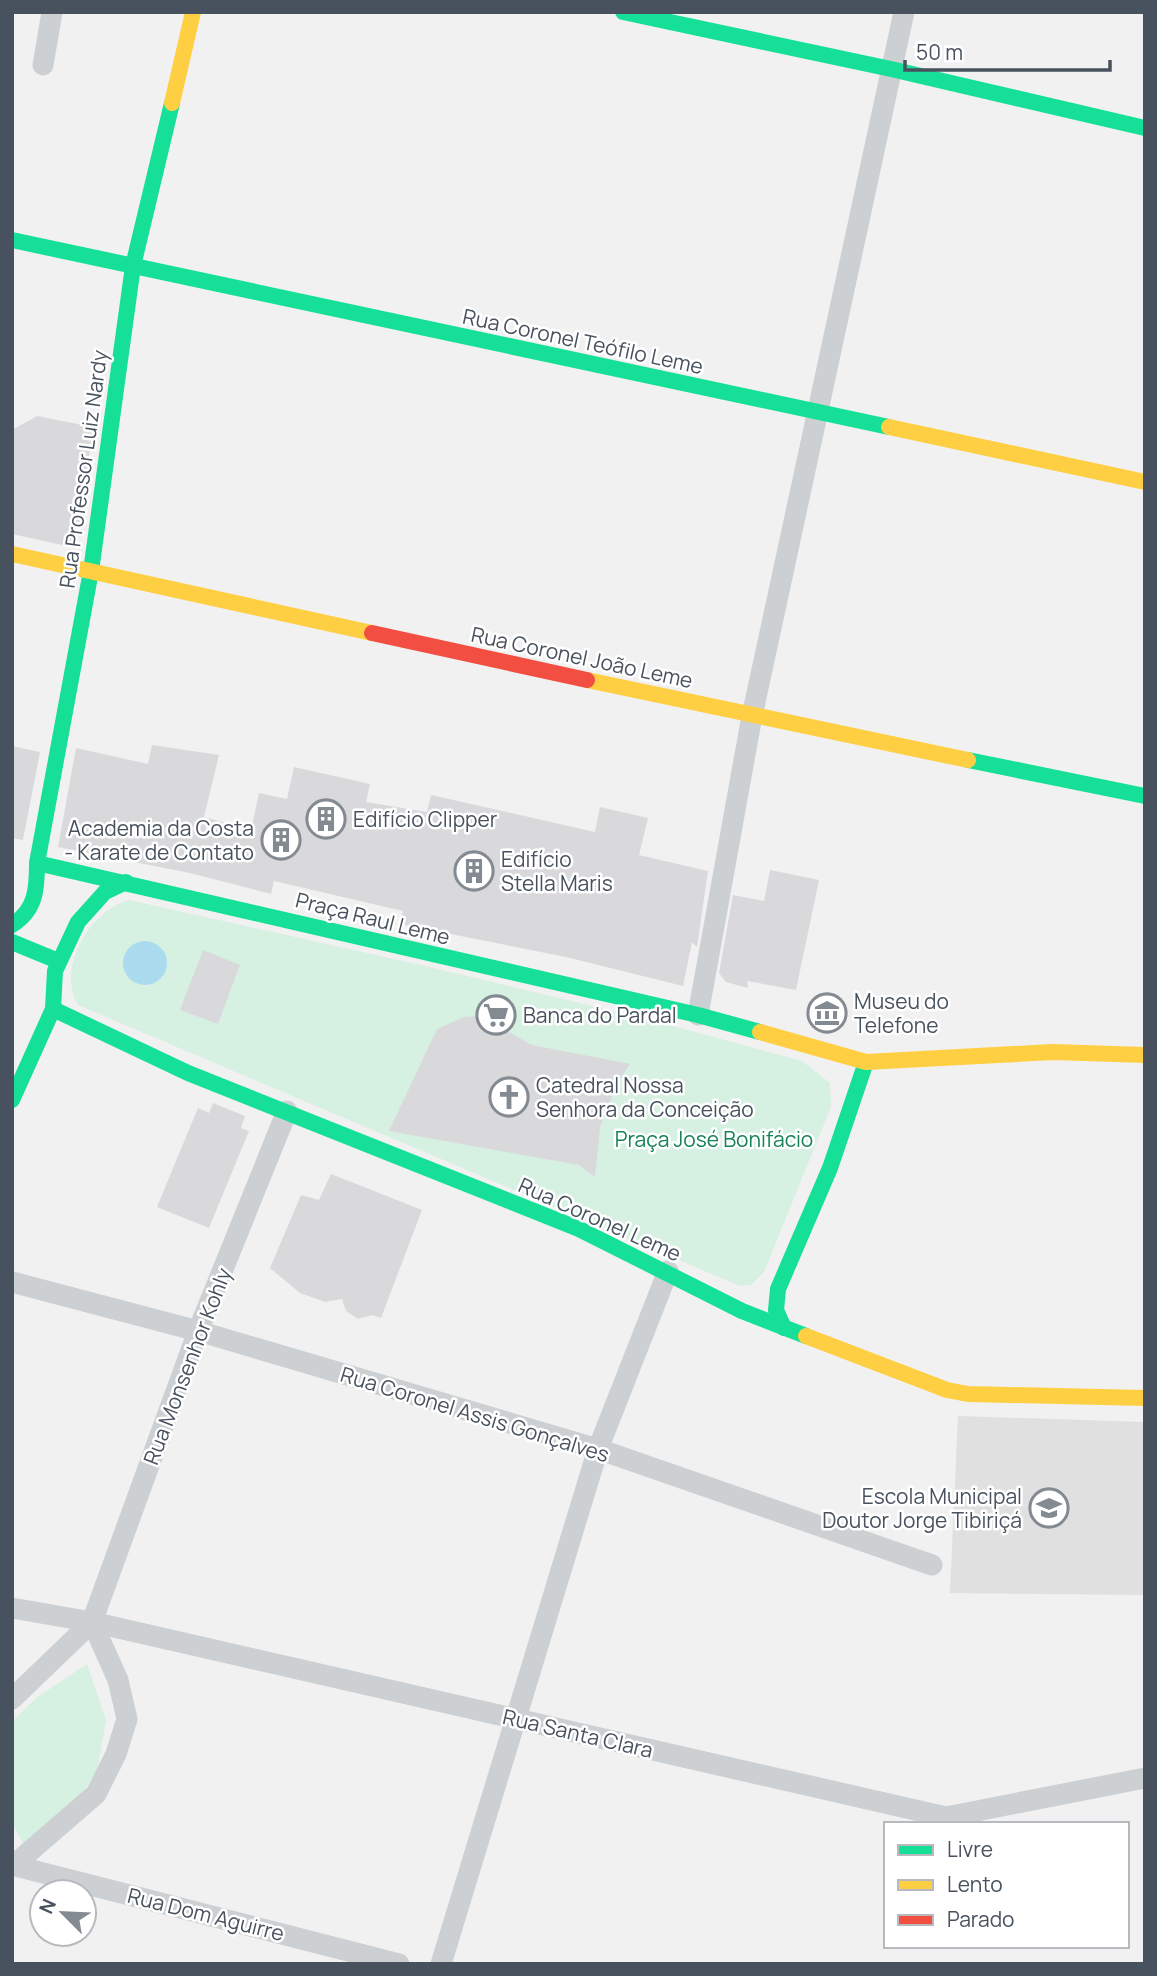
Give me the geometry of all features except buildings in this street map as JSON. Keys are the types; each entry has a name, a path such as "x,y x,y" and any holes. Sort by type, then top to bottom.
{"street":[{"path":"43,65 52,12"},
{"name":"Rua Professor Luiz Nardy","path":"12,925 24,917 33,905 37,863 91,570 133,266 193,12"},
{"path":"623,12 891,69 1145,128"},
{"path":"904,12 752,716 698,1015 866,1062 1053,1052 1145,1055"},
{"name":"Rua Coronel Teófilo Leme","path":"12,240 1145,482"},
{"name":"Rua Coronel João Leme","path":"12,554 752,716 1145,796"},
{"name":"Praça Raul Leme","path":"37,863 698,1015"},
{"path":"12,1100 53,1009 58,961 85,912 105,892 126,882"},
{"path":"12,942 58,961"},
{"name":"Rua Coronel Leme","path":"53,1009 188,1073 579,1229 668,1271 741,1311 947,1390 968,1394 1145,1398"},
{"path":"784,1328 777,1320 775,1309 778,1289 825,1181 866,1062"},
{"name":"Rua Monsenhor Kohly","path":"12,1699 92,1622 198,1331 287,1111"},
{"path":"441,1964 598,1449 668,1271"},
{"name":"Rua Coronel Assis Gonçalves","path":"12,1282 198,1331 598,1449 932,1565"},
{"path":"741,1311 759,1304 778,1289"},
{"name":"Rua Santa Clara","path":"12,1608 92,1622 946,1817 1145,1778"},
{"path":"13,1865 96,1794 116,1754 127,1719 118,1681 92,1622"},
{"name":"Rua Dom Aguirre","path":"13,1865 399,1964"}],"shaded area":[{"name":"Escola Municipal Doutor Jorge Tibiriçá","path":"958,1416 1145,1422 1145,1595 950,1593"}],"green space":[{"name":"Praça José Bonifácio","path":"129,900 425,966 651,1020 802,1061 830,1083 831,1107 764,1272 751,1285 740,1286 78,1005 72,990 74,958 90,928 101,915","holes":["150,941 162,948 166,968 158,981"]},
{"path":"87,1664 106,1720 97,1772 72,1807 24,1845 12,1823 12,1722 36,1698"}],"water":[{"path":"145,941 161,947 167,963 161,979 145,985 129,979 123,963 129,947"}],"traffic: fast":[{"path":"623,12 891,69 1145,128"},
{"path":"12,925 26,913 34,898 37,863 91,571 133,266 172,103"},
{"path":"12,240 889,427"},
{"path":"968,760 1145,796"},
{"path":"37,863 698,1015 760,1032"},
{"path":"12,1100 53,1009 55,971 78,922 105,892 126,882"},
{"path":"12,942 58,961"},
{"path":"53,1009 188,1073 579,1229 742,1311 806,1336"},
{"path":"784,1328 776,1310 778,1289 830,1168 866,1062"}],"traffic: slow":[{"path":"172,103 193,12"},
{"path":"889,427 1145,482"},
{"path":"12,554 372,633"},
{"path":"587,680 968,760"},
{"path":"760,1032 866,1062 1053,1052 1145,1055"},
{"path":"806,1336 947,1390 968,1394 1145,1398"}],"traffic: jam":[{"path":"372,633 587,680"}],"place":[{"name":"Edifício Clipper","path":"326,819"},
{"name":"Academia da Costa - Karate de Contato","path":"281,840"},
{"name":"Edifício Stella Maris","path":"474,871"},
{"name":"Museu do Telefone","path":"827,1013"},
{"name":"Banca do Pardal","path":"496,1015"},
{"name":"Catedral Nossa Senhora da Conceição","path":"509,1097"},
{"name":"Escola Municipal Doutor Jorge Tibiriçá","path":"1049,1508"}]}
